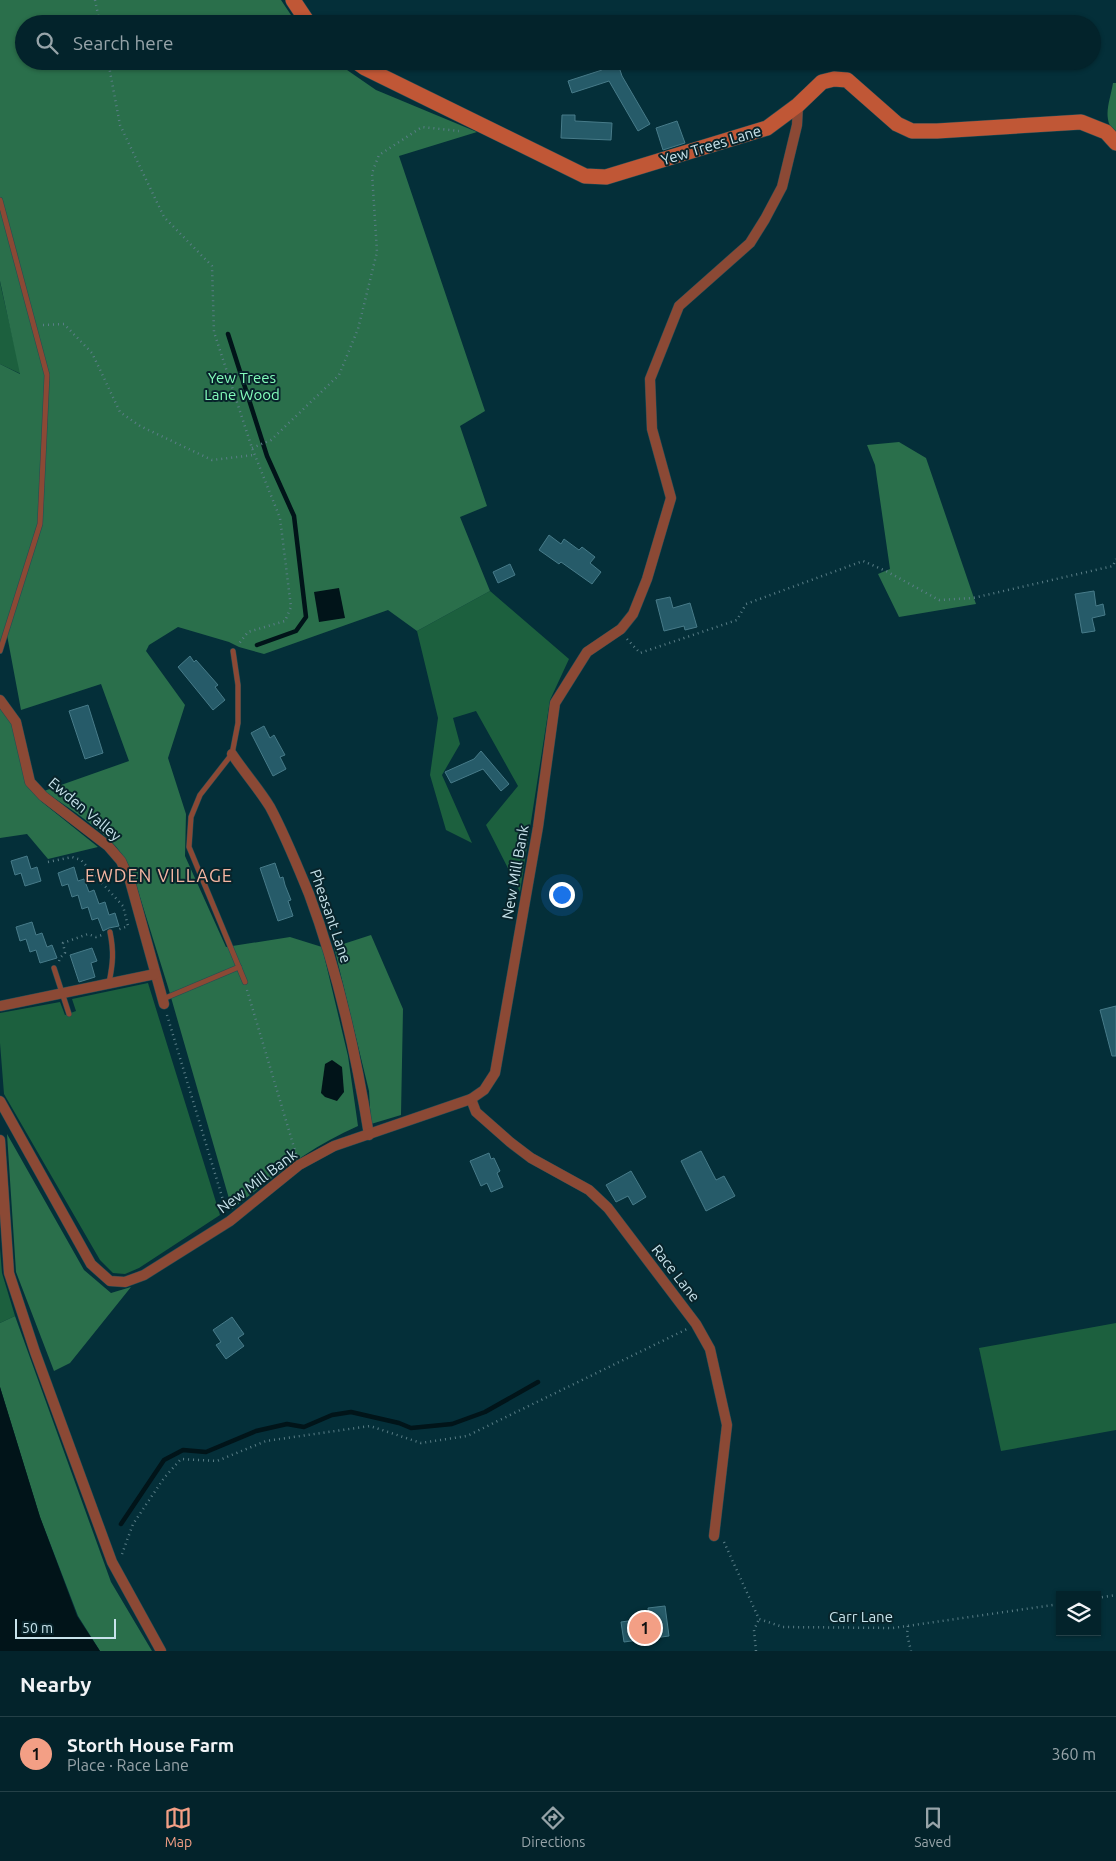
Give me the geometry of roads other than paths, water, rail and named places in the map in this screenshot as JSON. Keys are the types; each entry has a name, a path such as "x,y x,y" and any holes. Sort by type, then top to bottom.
{"street":[{"path":"293,0 303,15"},
{"name":"Yew Trees Lane","path":"369,70 585,176 606,177 768,128 798,105 822,82 834,79 847,80 897,124 912,131 1081,122 1106,132 1116,143"},
{"name":"New Mill Bank","path":"0,1101 91,1264 110,1281 125,1282 144,1275 230,1221 299,1165 334,1146 471,1099 484,1090 495,1073 537,836 555,703 587,652 621,629 633,614 647,579 671,498 652,428 650,379 679,306 750,243 782,188 797,124 798,105"},
{"name":"Ewden Valley","path":"0,700 16,722 30,782 43,796 108,846 121,862 130,881 163,1002"},
{"name":"Pheasant Lane","path":"232,754 269,807 296,860 323,934 339,989 361,1081 369,1135"},
{"path":"0,1006 155,974"},
{"name":"Race Lane","path":"471,1099 476,1112 510,1142 532,1158 589,1190 608,1208 696,1324 710,1348 726,1425 714,1536"},
{"path":"0,1140 9,1273 35,1352 112,1562 161,1651"}],"lane":[{"path":"0,200 47,375 40,524 0,651"},
{"path":"233,651 238,684 238,724 232,754 200,795 191,817 189,847 244,982"},
{"path":"109,984 114,951 110,932"},
{"path":"163,1002 239,967"},
{"path":"54,968 69,1014"}],"waterway":[{"path":"228,334 267,456 294,516 306,617 296,631 257,645"},
{"path":"121,1524 164,1460 183,1450 206,1452 256,1431 287,1424 304,1427 332,1415 351,1412 399,1423 411,1428 452,1424 485,1412 538,1382"}],"place":[{"name":"Storth House Farm","path":"645,1628"}],"district":[{"name":"EWDEN VILLAGE","path":"159,875"}],"park label":[{"name":"Yew Trees Lane Wood","path":"242,386"}]}
